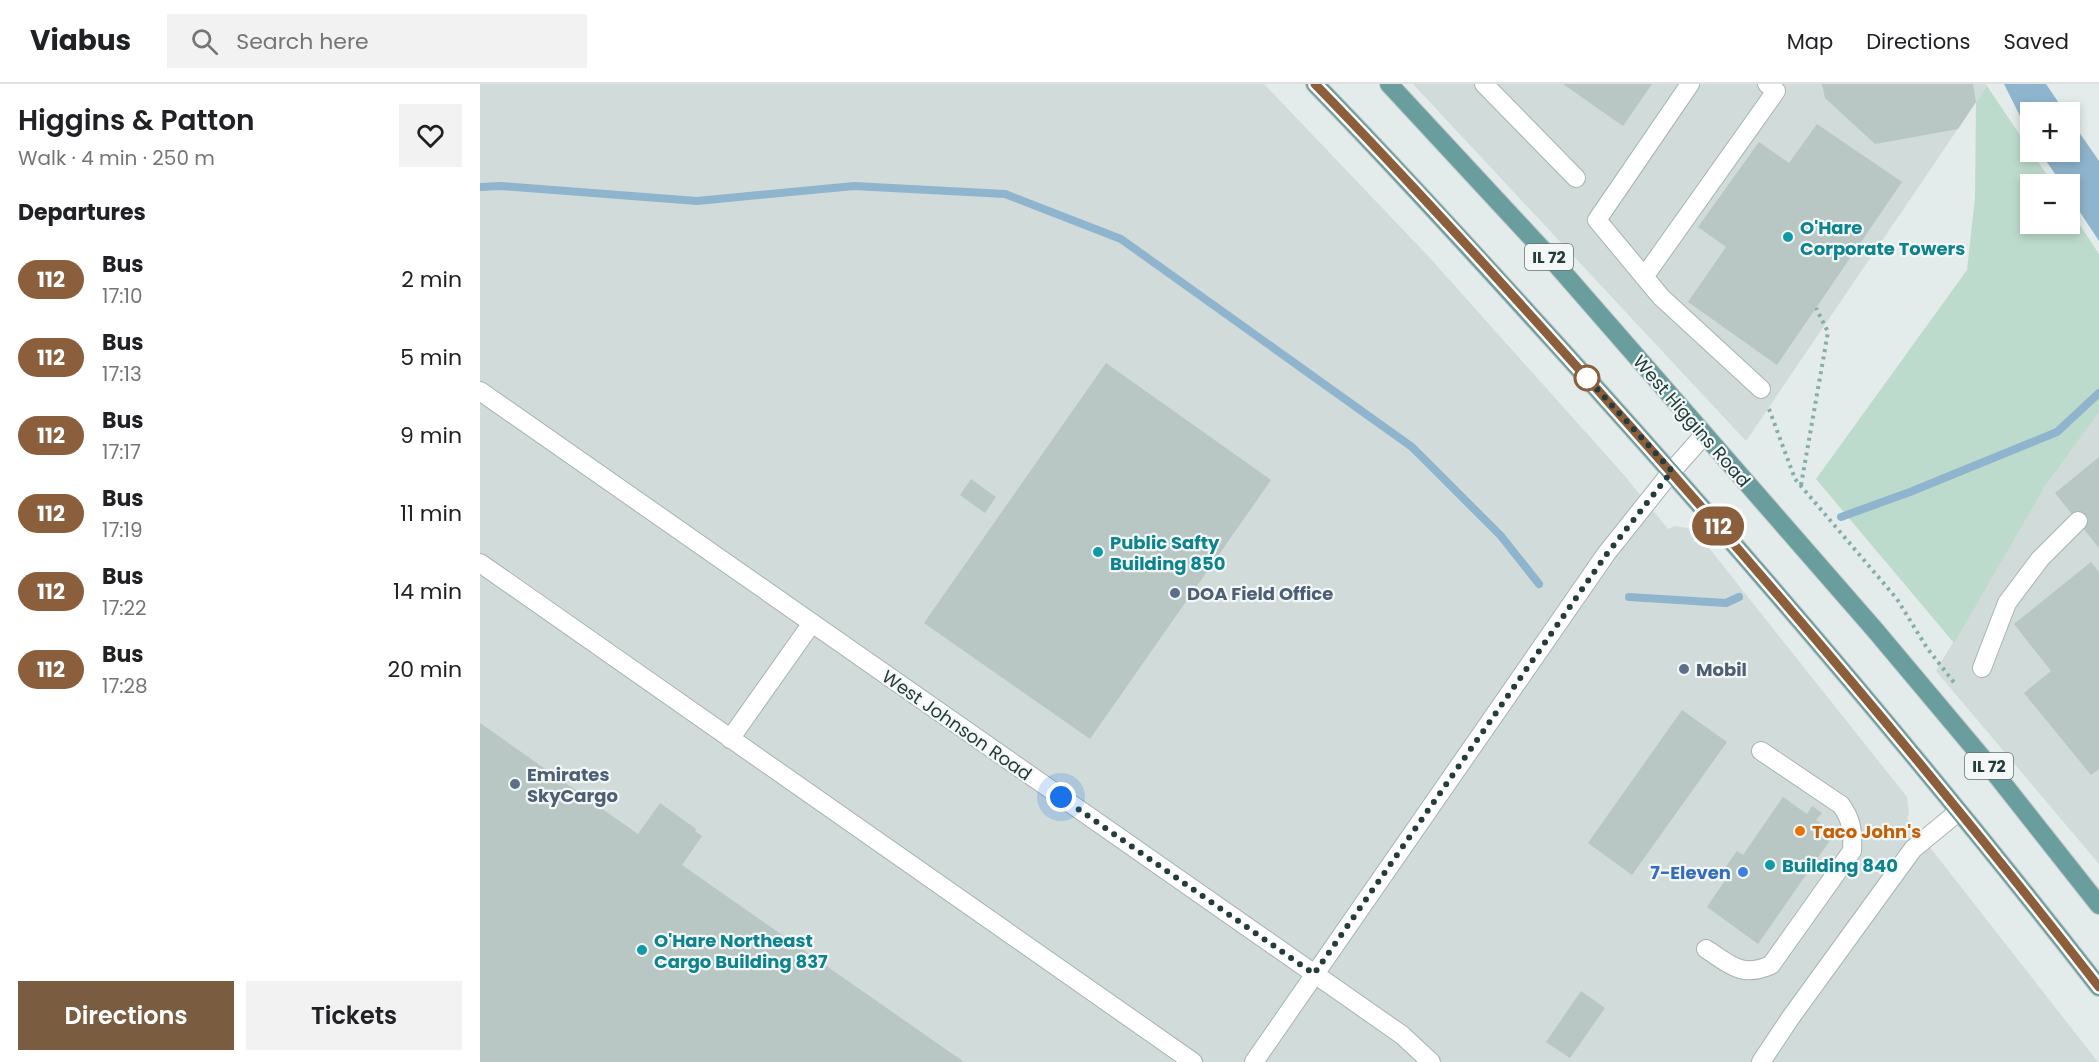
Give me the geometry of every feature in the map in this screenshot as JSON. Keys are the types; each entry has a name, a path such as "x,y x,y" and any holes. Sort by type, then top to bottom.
{"main road":[{"name":"IL 72","path":"1315,84 1384,154 1672,471 1854,684 2099,987"},
{"name":"West Higgins Road","path":"1389,84 1555,263 1934,700 2099,905"}],"street":[{"path":"1484,84 1576,178"},
{"path":"1690,84 1597,220 1662,297 1761,389"},
{"path":"1644,276 1776,91 1767,84"},
{"name":"West Johnson Road","path":"480,391 1402,1035 1431,1062"},
{"path":"1254,1062 1606,555 1672,471 1704,435"},
{"path":"1982,668 2007,603 2040,559 2078,521"},
{"path":"480,563 1193,1062"},
{"path":"730,739 812,623"},
{"path":"1706,949 1739,970 1757,971 1771,965 1852,851 1853,832 1849,815 1841,805 1761,751"},
{"path":"1763,1060 1913,849 1958,812"}],"path":[{"path":"1801,486 1828,332 1816,308"},
{"path":"1761,389 1795,479 1897,598 1927,648 1956,685"}],"shaded area":[{"path":"480,84 1264,84 1429,257 1624,475 1668,529 1675,526 1688,528 1701,538 1907,797 1909,814 1907,818 2098,1062 480,1062"},
{"path":"1413,84 1986,84 1987,86 1746,441"},
{"path":"2099,412 2099,864 1936,671 2044,488"}],"green space":[{"path":"1987,86 2020,135 2020,162 2038,162 2046,174 2020,174 2020,234 2080,234 2080,225 2099,254 2099,412 2044,488 1954,643 1816,479 1967,270 1975,197 1976,102"}],"water":[{"path":"2004,84 2046,84 2058,102 2020,102 2020,116"},
{"path":"2080,133 2099,161 2099,241 2080,212 2080,174 2055,174 2047,162 2080,162"}],"building":[{"path":"1563,84 1652,84 1623,126"},
{"path":"1822,84 1973,84 1976,102 1958,129 1875,144 1825,98"},
{"name":"O'Hare Corporate Towers","path":"1817,124 1902,182 1777,365 1688,302 1726,247 1698,227 1759,142 1789,163"},
{"name":"Public Safty Building 850","path":"1106,363 1271,480 1090,739 924,623"},
{"path":"2099,457 2099,548 2055,493"},
{"path":"971,479 996,497 985,513 960,495"},
{"path":"2091,562 2099,572 2099,769 2091,775 2024,693 2051,671 2014,624"},
{"path":"1682,710 1727,742 1632,875 1588,843"},
{"name":"O'Hare Northeast Cargo Building 837","path":"480,723 638,834 660,803 702,836 682,865 964,1062 480,1062"},
{"name":"Building 840","path":"1783,797 1807,814 1812,806 1822,813 1816,820 1835,833 1758,944 1707,907 1726,879 1720,875 1737,851 1743,855"},
{"path":"1581,991 1605,1008 1570,1058 1546,1042"}],"waterway":[{"path":"480,187 501,186 697,201 854,186 1005,194 1121,239 1412,447 1501,536 1539,584"},
{"path":"1841,517 1910,492 2057,432 2099,393"},
{"path":"1629,597 1726,603 1739,597"}],"bus line":[{"name":"112","path":"1315,84 1384,154 1672,471 1854,684 2099,987"}],"place":[{"name":"O'Hare Corporate Towers","path":"1788,237"},
{"name":"Public Safty Building 850","path":"1098,552"},
{"name":"DOA Field Office","path":"1175,593"},
{"name":"Mobil","path":"1684,669"},
{"name":"Emirates SkyCargo","path":"515,784"},
{"name":"Taco John's","path":"1800,831"},
{"name":"Building 840","path":"1770,865"},
{"name":"7-Eleven","path":"1743,872"},
{"name":"O'Hare Northeast Cargo Building 837","path":"642,950"}],"route":[{"path":"1061,797 1314,974 1395,861 1606,555 1672,471 1587,378"}]}
